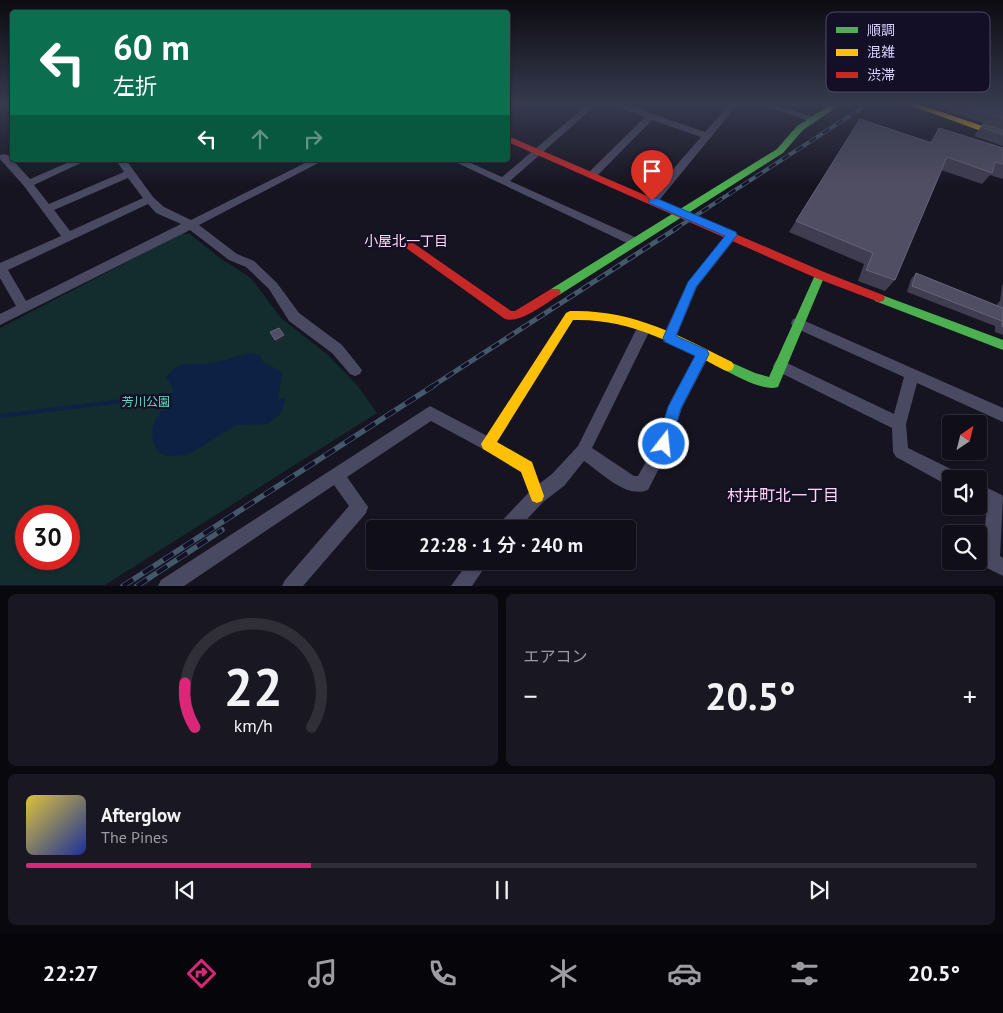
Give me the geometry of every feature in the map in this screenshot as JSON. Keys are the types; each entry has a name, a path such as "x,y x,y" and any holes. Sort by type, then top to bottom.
{"street":[{"path":"504,181 562,131"},
{"path":"592,175 636,131"},
{"path":"694,131 707,136"},
{"path":"652,201 711,131"},
{"path":"399,236 509,316 516,315 680,212 736,180 780,151 797,131"},
{"path":"989,131 1003,136"},
{"path":"510,140 680,212 820,275 1003,345"},
{"path":"5,156 68,237"},
{"path":"28,184 78,162"},
{"path":"122,162 149,199 160,210 190,224 225,252 250,264 274,286 294,317 337,349 355,370"},
{"path":"0,320 315,162"},
{"path":"461,162 634,241"},
{"path":"47,209 130,173"},
{"path":"24,308 0,268 149,199"},
{"path":"669,338 692,285 732,235"},
{"path":"488,444 570,316 592,314 614,317 669,338 765,382 773,382 820,275"},
{"path":"798,323 1003,415"},
{"path":"514,520 537,496 558,480 583,451 644,328"},
{"path":"583,451 632,484 642,484 664,444 675,407 703,354"},
{"path":"780,366 899,424"},
{"path":"912,374 899,424 901,452 942,473"},
{"path":"167,586 430,414 488,444 526,467 537,496"},
{"path":"291,586 360,507 336,475"},
{"path":"987,496 996,501 991,561 1003,567"},
{"path":"460,586 473,570"}],"green space":[{"name":"芳川公園","path":"181,234 190,234 220,258 251,278 281,318 328,355 357,385 377,413 105,585 0,585 0,328"}],"water":[{"path":"251,353 260,356 263,362 282,372 278,399 286,398 281,413 268,424 236,425 185,455 168,456 160,453 156,448 152,431 159,414 170,402 173,388 166,377 182,365 212,363"}],"building":[{"path":"852,131 897,131 932,143 937,131 950,131 1003,148 1003,164 995,162 992,173 947,157 895,280 866,270 873,253 796,221"},
{"path":"993,131 1003,131 1003,135"},
{"path":"916,273 1003,308 1003,327 1002,321 912,286"},
{"path":"279,328 284,335 275,340 270,332"}],"waterway":[{"path":"0,416 171,395"}],"railway":[{"path":"675,229 826,131"},
{"path":"431,387 677,228"},
{"path":"123,586 433,386"},
{"path":"137,586 222,530"}],"traffic: fast":[{"path":"555,292 780,151 797,131"},
{"path":"728,366 753,378 773,383 820,275"},
{"path":"879,298 1003,345"}],"traffic: slow":[{"path":"990,131 1003,136"},
{"path":"537,496 527,467 488,444 570,316 612,317 632,322 672,337 728,366"}],"traffic: jam":[{"path":"510,140 820,275 879,298"},
{"path":"399,237 509,316 517,315 555,292"}],"district":[{"name":"小屋北一丁目","path":"406,241"},
{"name":"村井町北一丁目","path":"783,495"}],"route":[{"path":"652,201 732,235 692,285 680,317 669,338 703,354 675,407 664,444"}]}
